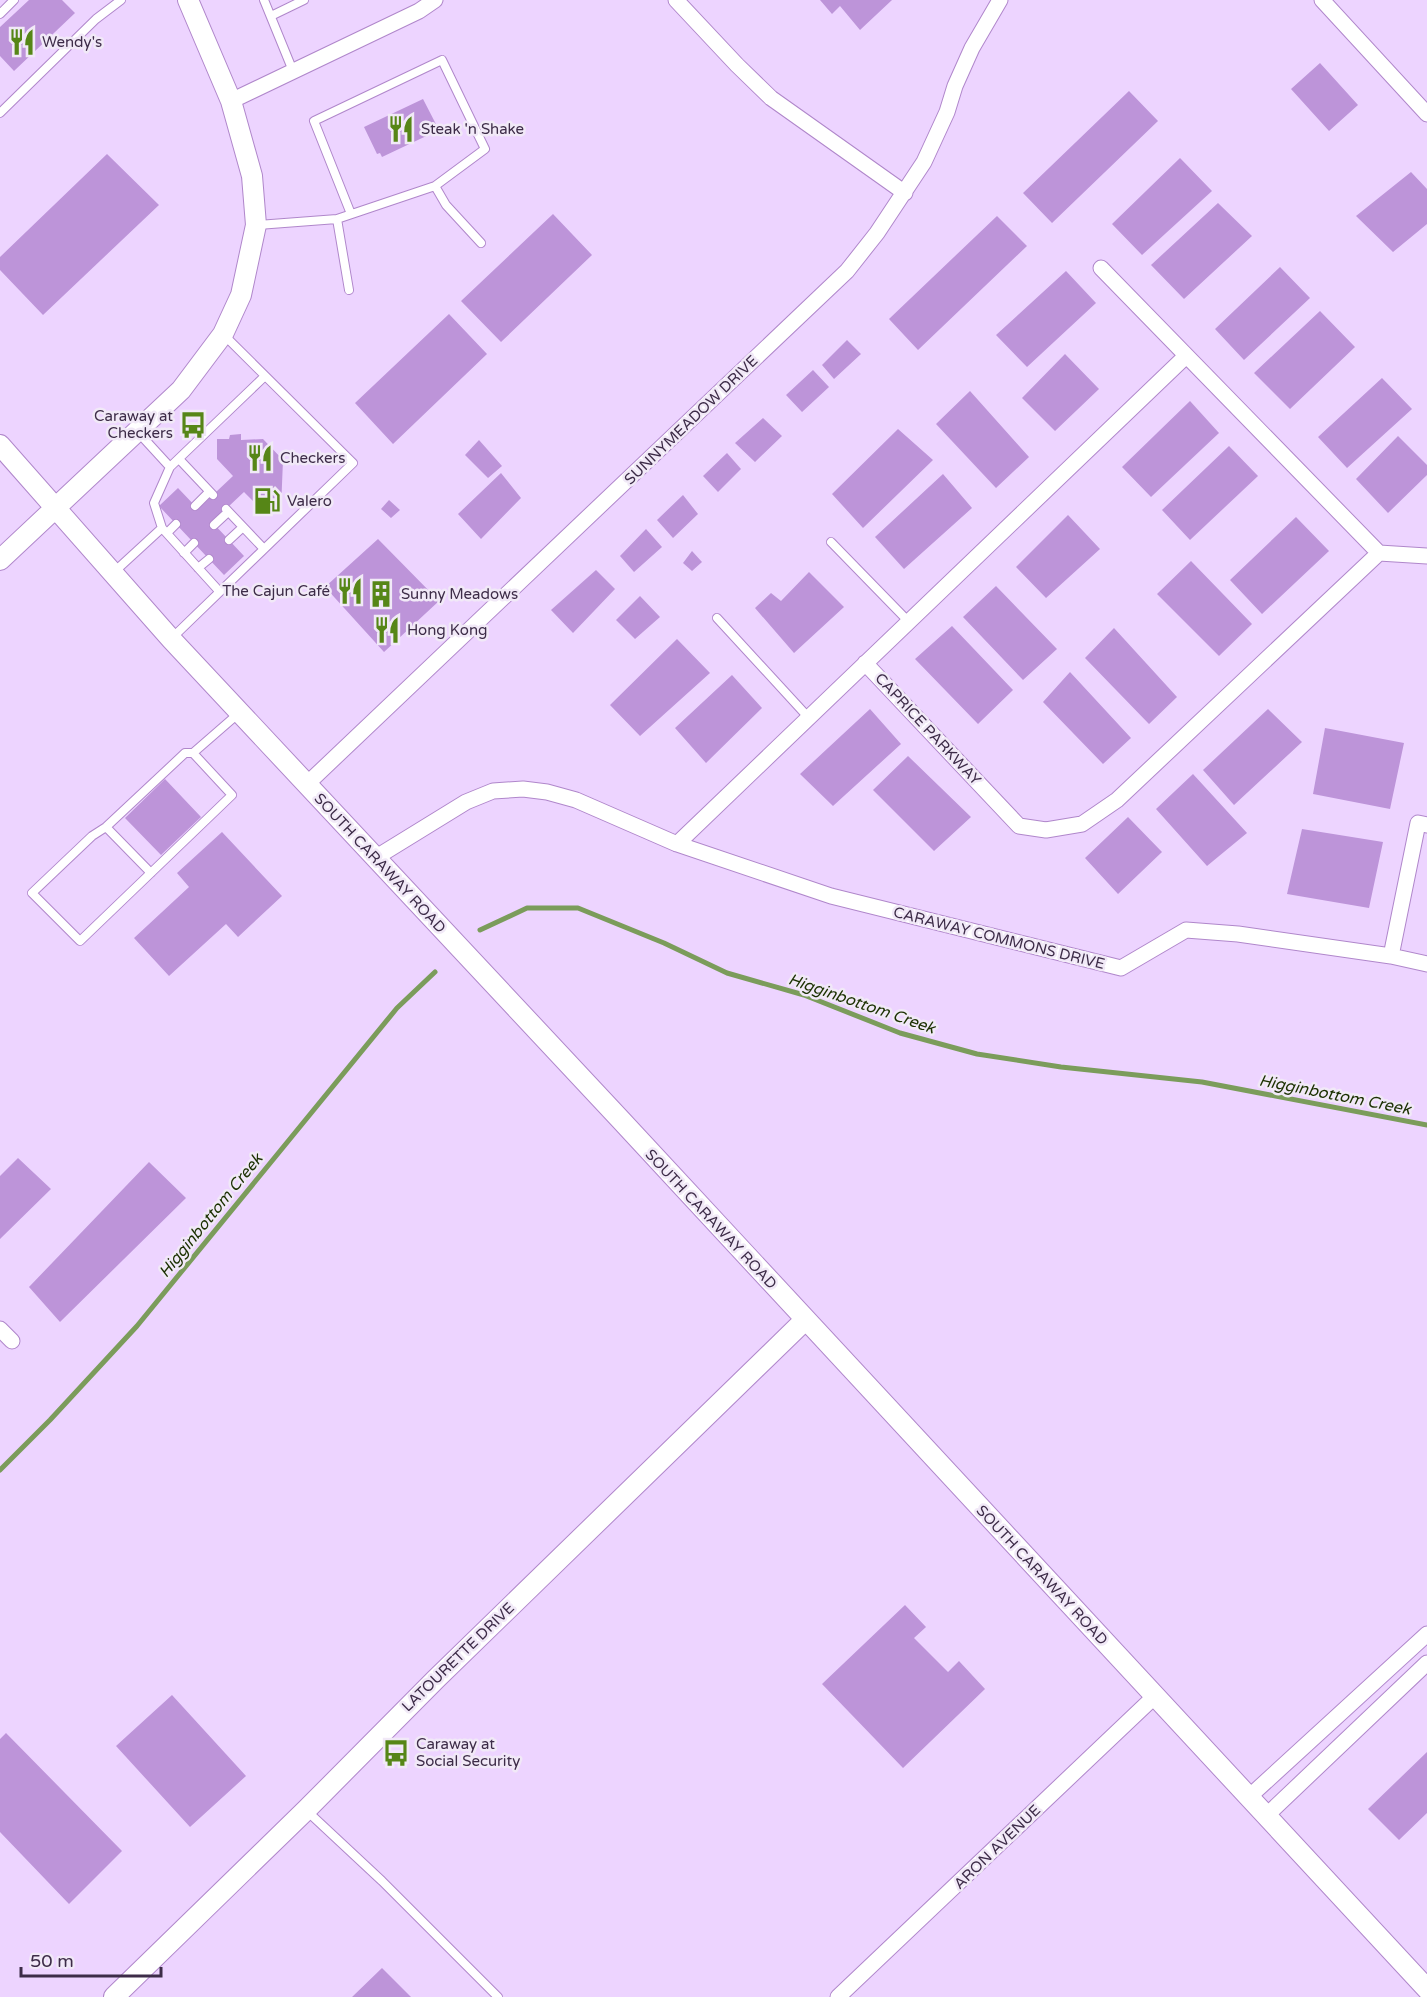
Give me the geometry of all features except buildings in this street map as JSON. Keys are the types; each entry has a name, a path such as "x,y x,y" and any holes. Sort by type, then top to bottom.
{"street":[{"path":"0,560 181,390 223,334 241,295 256,225 252,176 231,101 188,0"},
{"path":"231,101 419,11 435,0"},
{"path":"676,0 771,98 906,193"},
{"name":"SUNNYMEADOW DRIVE","path":"307,784 847,271 878,233 924,162 972,48 1000,0"},
{"path":"1322,0 1427,114"},
{"path":"1101,268 1379,554 1427,556"},
{"path":"864,663 1186,356"},
{"name":"SOUTH CARAWAY ROAD","path":"0,445 112,574 238,713 307,784 1427,1989"},
{"name":"CAPRICE PARKWAY","path":"678,844 864,663 1019,826 1047,830 1082,824 1117,800 1379,554"},
{"path":"375,858 466,801 493,790 506,788 547,792 576,800 678,844"},
{"path":"1391,956 1418,823 1427,825"},
{"name":"CARAWAY COMMONS DRIVE","path":"678,844 831,896 1120,968 1186,930 1238,934 1391,956 1427,964"},
{"name":"LATOURETTE DRIVE","path":"114,1997 306,1810 436,1679 805,1320"},
{"path":"0,1329 12,1341"},
{"path":"1249,1797 1427,1634"},
{"path":"1266,1816 1427,1663"},
{"name":"ARON AVENUE","path":"837,1997 1155,1696"}],"lane":[{"path":"0,14 14,0"},
{"path":"0,113 96,19 121,0"},
{"path":"264,0 293,71"},
{"path":"270,16 304,0"},
{"path":"256,225 337,219 435,186 485,149 442,60 314,122 351,214"},
{"path":"435,186 447,205 482,243"},
{"path":"337,219 349,290"},
{"path":"171,639 353,463 223,334"},
{"path":"219,591 164,531 154,503 171,467 265,376"},
{"path":"137,431 171,467"},
{"path":"179,459 211,494 195,506"},
{"path":"214,525 227,511 264,549"},
{"path":"112,574 164,531 176,524"},
{"path":"229,540 243,527"},
{"path":"831,542 908,621"},
{"path":"184,553 194,543"},
{"path":"198,568 209,559"},
{"path":"717,618 808,717"},
{"path":"193,753 232,795 80,941 32,893 185,753 193,753 238,713"},
{"path":"106,827 151,873"},
{"path":"306,1810 382,1881 498,1997"}],"waterway":[{"name":"Higginbottom Creek","path":"480,930 527,908 578,908 664,943 727,973 804,995 900,1033 977,1054 1061,1067 1202,1082 1427,1125"},
{"name":"Higginbottom Creek","path":"0,1470 137,1326 397,1008 435,972"}],"place":[{"name":"Wendy's","path":"22,42"},
{"name":"Steak 'n Shake","path":"401,129"},
{"name":"Caraway at Checkers","path":"193,425"},
{"name":"Checkers","path":"260,458"},
{"name":"Valero","path":"267,501"},
{"name":"The Cajun Café","path":"350,591"},
{"name":"Sunny Meadows","path":"381,594"},
{"name":"Hong Kong","path":"387,630"},
{"name":"Caraway at Social Security","path":"396,1753"}]}
